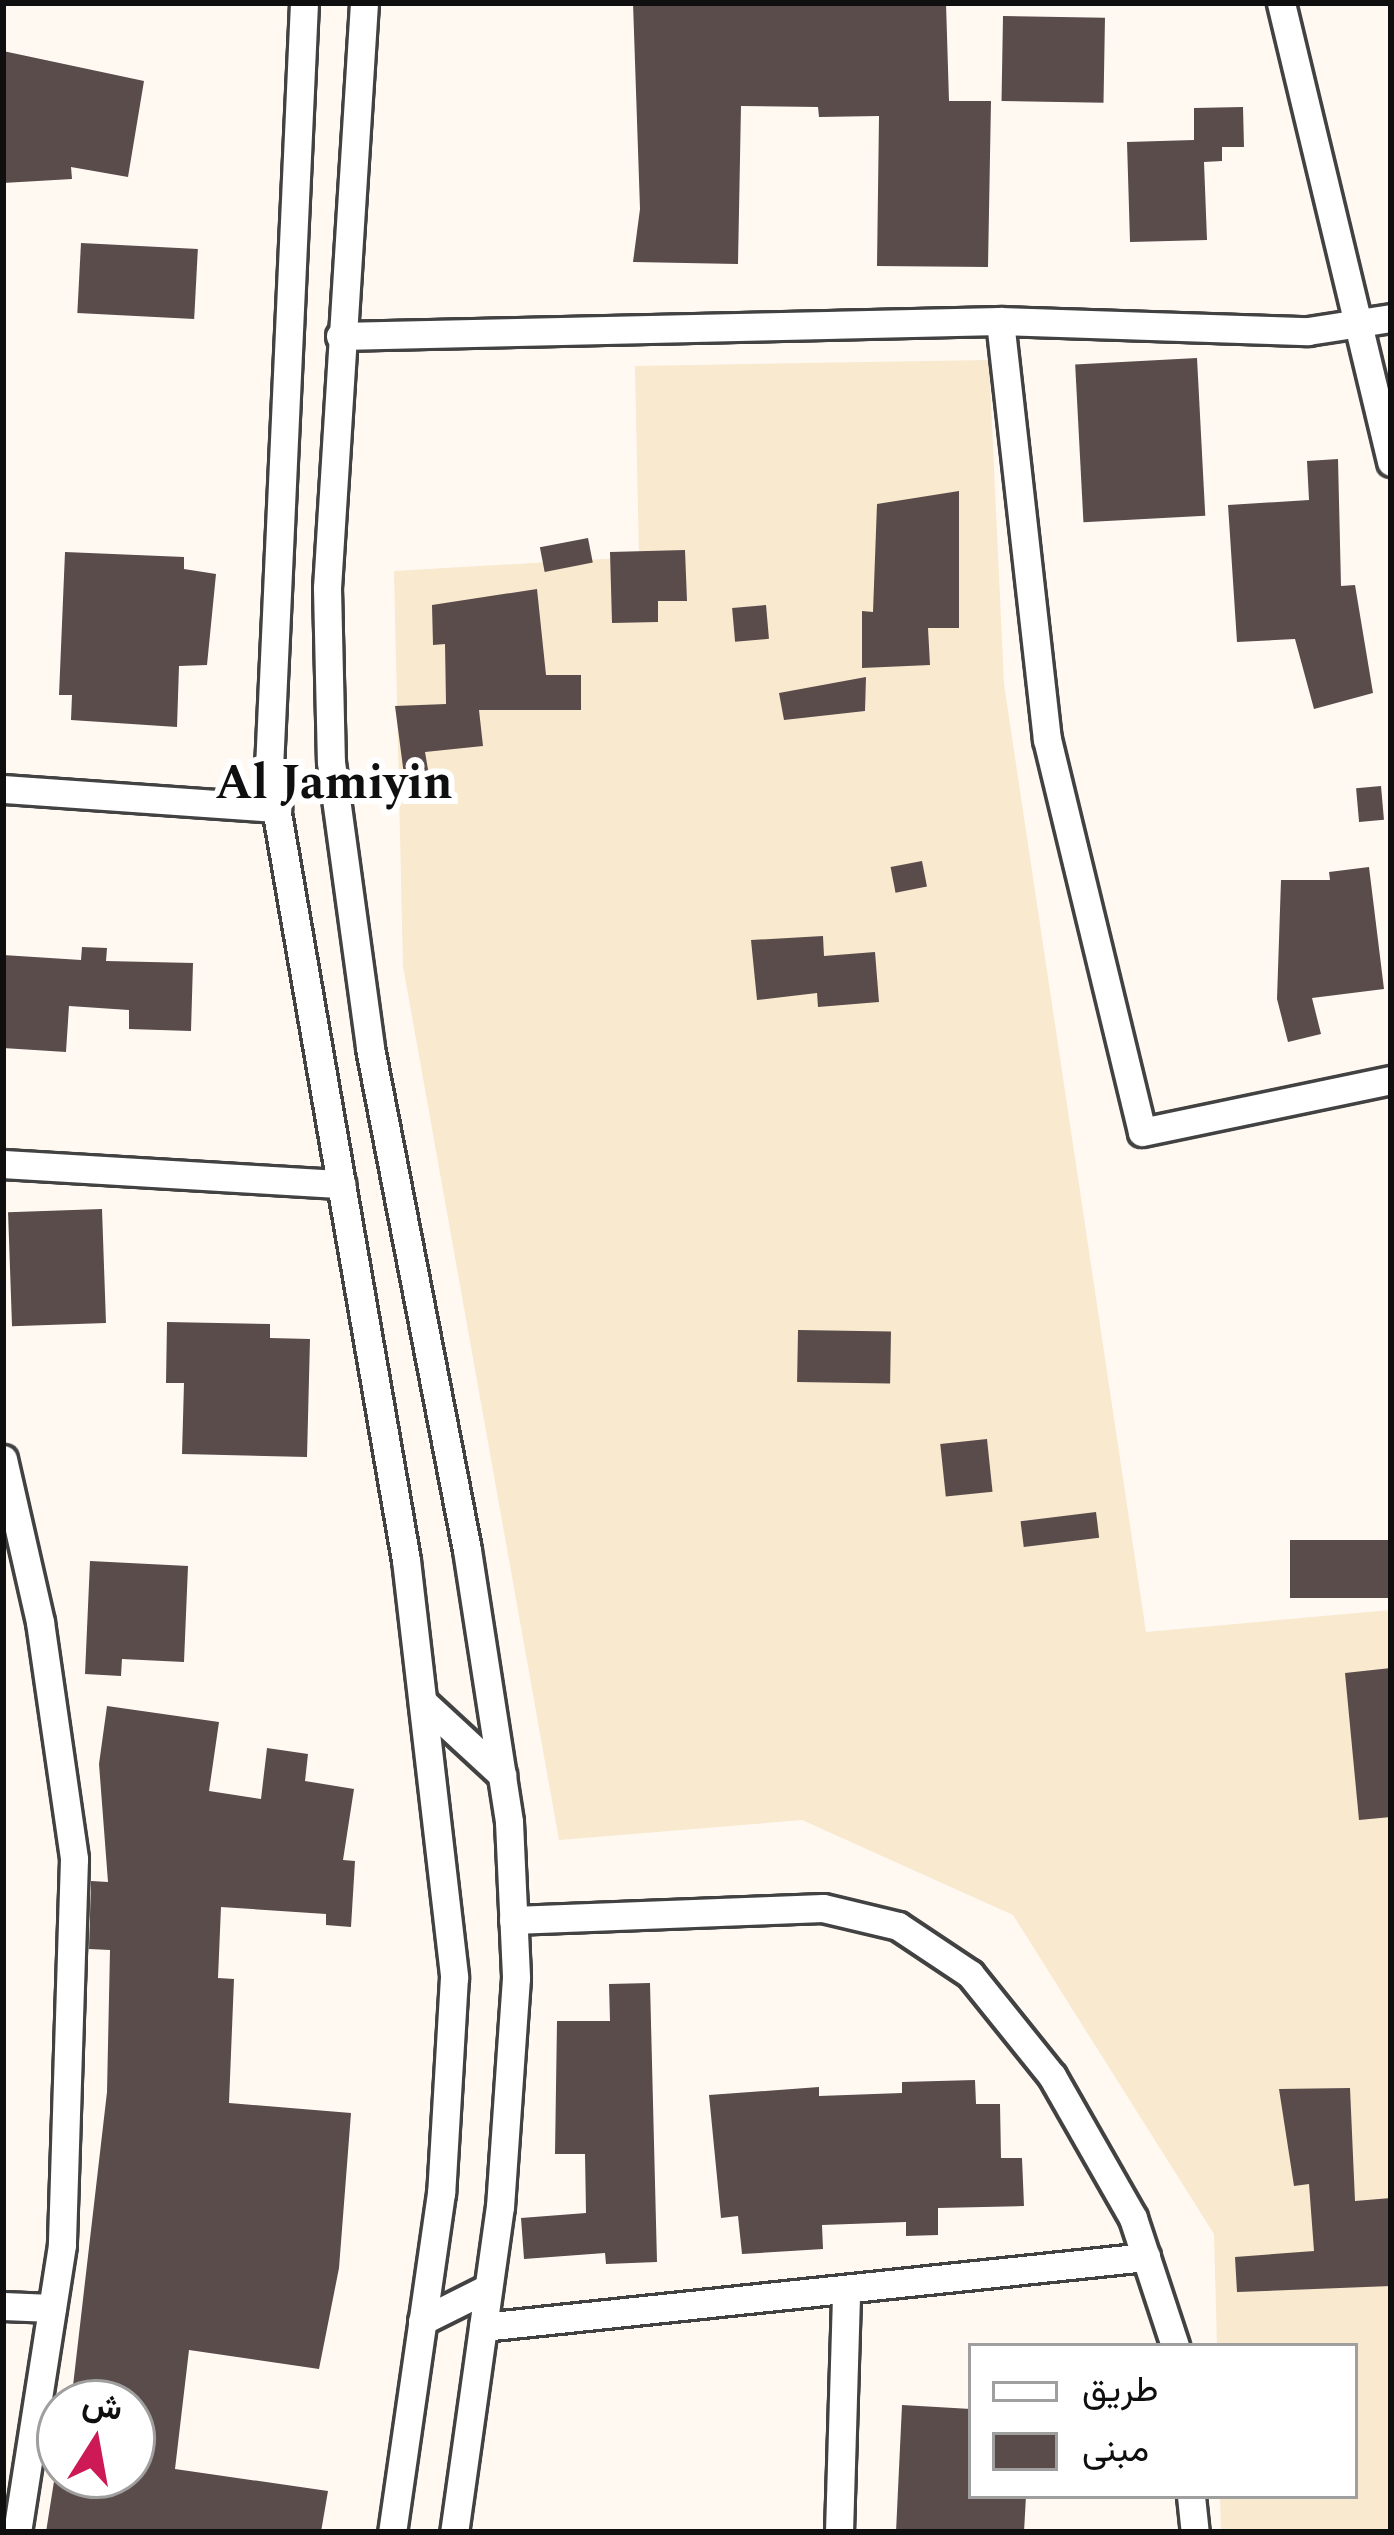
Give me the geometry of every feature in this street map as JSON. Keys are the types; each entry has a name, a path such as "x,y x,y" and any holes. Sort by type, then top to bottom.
{"street":[{"path":"304,3 269,767 423,1702 454,1977 441,2193 392,2532"},
{"path":"364,3 327,588 331,762 370,1048 467,1550 502,1774 513,1920 513,2024 488,2288 454,2532"},
{"path":"1281,3 1391,462"},
{"path":"340,336 1000,321 1308,331 1391,318"},
{"path":"1000,321 1047,740 1142,1132 1391,1080"},
{"path":"3,789 277,808"},
{"path":"3,1163 341,1184"},
{"path":"3,1459 8,1500 40,1622 74,1859 62,2245 17,2532"},
{"path":"423,1702 502,1774"},
{"path":"513,1920 823,1909 898,1926 970,1975 1052,2076 1133,2218 1174,2343"},
{"path":"483,2327 846,2293 1146,2258"},
{"path":"422,2321 488,2288"},
{"path":"839,2532 846,2293"},
{"path":"3,2306 52,2308"},
{"path":"1191,2499 1195,2532"}],"shaded area":[{"path":"989,360 1004,684 1146,1632 1391,1610 1391,2532 1221,2532 1220,2499 1358,2499 1358,2343 1217,2343 1214,2234 1013,1915 802,1820 559,1840 403,966 394,571 639,557 635,366"}],"building":[{"path":"633,3 946,3 949,101 991,101 988,267 877,266 879,116 819,117 818,107 741,106 738,264 633,262 640,209"},
{"path":"1003,16 1105,18 1104,103 1002,101"},
{"path":"3,51 144,81 128,177 71,167 72,179 3,183"},
{"path":"1243,107 1244,147 1222,147 1222,161 1204,162 1207,240 1130,242 1127,142 1194,140 1194,108"},
{"path":"81,243 198,249 194,319 77,313"},
{"path":"1197,358 1205,516 1083,522 1075,364"},
{"path":"1338,459 1341,586 1355,585 1373,693 1314,709 1295,639 1237,642 1228,505 1309,500 1307,461"},
{"path":"959,491 959,628 928,628 930,665 862,668 862,611 873,612 877,504"},
{"path":"588,538 593,563 545,572 540,547"},
{"path":"685,550 687,601 658,601 658,622 612,623 610,552"},
{"path":"65,552 184,557 184,569 216,574 207,665 179,666 177,727 71,720 72,695 59,695"},
{"path":"537,589 546,675 581,675 581,710 479,710 483,746 425,752 432,793 407,798 395,706 446,704 445,644 433,645 432,605"},
{"path":"766,605 769,639 735,642 732,608"},
{"path":"866,677 865,711 784,720 779,693"},
{"path":"1381,786 1384,820 1359,822 1356,788"},
{"path":"922,861 927,887 896,893 891,867"},
{"path":"1369,867 1384,989 1312,998 1321,1034 1288,1042 1277,999 1281,880 1330,880 1329,872"},
{"path":"823,936 824,956 875,952 879,1002 818,1007 817,993 757,1000 751,940"},
{"path":"82,947 107,948 106,961 193,963 191,1031 129,1029 129,1010 69,1006 66,1052 3,1048 3,955 81,960"},
{"path":"102,1209 106,1323 12,1326 8,1212"},
{"path":"167,1322 270,1324 270,1338 310,1339 307,1457 182,1454 184,1383 166,1383"},
{"path":"798,1330 891,1332 890,1384 797,1382"},
{"path":"987,1439 993,1492 946,1497 940,1444"},
{"path":"1096,1512 1099,1538 1024,1547 1021,1521"},
{"path":"1290,1540 1391,1540 1391,1598 1290,1598"},
{"path":"90,1561 188,1566 184,1662 122,1659 121,1676 85,1674"},
{"path":"1391,1668 1391,1817 1359,1820 1345,1673"},
{"path":"107,1706 219,1722 209,1791 261,1799 267,1748 308,1754 305,1781 354,1789 343,1860 355,1861 351,1927 326,1925 326,1914 221,1907 218,1978 234,1979 229,2103 351,2113 339,2268 319,2369 189,2350 175,2469 328,2491 321,2532 46,2532 51,2499 156,2499 156,2379 74,2379 107,2092 110,1950 89,1949 91,1881 108,1882 99,1764"},
{"path":"650,1983 657,2262 606,2264 605,2253 524,2259 521,2218 586,2213 585,2154 555,2154 557,2021 610,2021 609,1984"},
{"path":"975,2080 976,2104 1000,2104 1001,2158 1022,2158 1024,2206 938,2208 938,2235 906,2236 906,2222 822,2225 823,2249 742,2254 738,2216 721,2218 709,2095 819,2087 819,2096 902,2093 902,2082"},
{"path":"1350,2088 1355,2201 1391,2198 1391,2286 1237,2292 1235,2257 1314,2251 1309,2184 1294,2186 1279,2089"},
{"path":"902,2405 968,2409 968,2499 1026,2499 1024,2532 896,2532"}],"district":[{"name":"Al Jamiyin","path":"334,784"}]}
